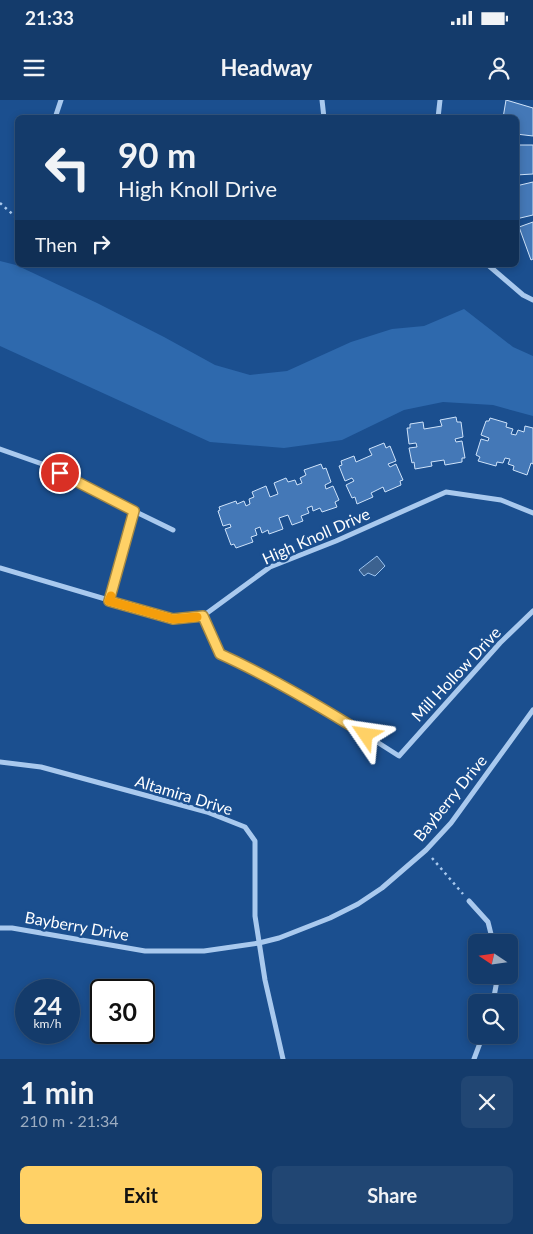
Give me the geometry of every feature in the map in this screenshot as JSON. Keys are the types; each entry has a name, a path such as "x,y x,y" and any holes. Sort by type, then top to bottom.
{"street":[{"path":"56,115 61,100"},
{"path":"322,100 324,115"},
{"path":"438,115 440,100"},
{"path":"490,267 533,300"},
{"path":"0,449 45,465 173,530"},
{"name":"High Knoll Drive","path":"203,616 270,567 446,492 501,500 533,513"},
{"path":"109,601 134,511"},
{"path":"0,568 173,619 203,616"},
{"name":"Mill Hollow Drive","path":"203,616 220,654 316,703 399,756 500,643 533,611"},
{"name":"Bayberry Drive","path":"0,928 12,928 145,951 204,951 259,943 304,928 358,904 382,888 426,850 451,823 533,710"},
{"name":"Altamira Drive","path":"0,762 41,767 207,812 244,827 255,841 255,916 265,980 283,1059"},
{"path":"469,900 488,922 491,934"},
{"path":"474,1059 480,1044"}],"path":[{"path":"0,203 15,216"},
{"path":"426,850 469,900"}],"shaded area":[{"path":"0,261 20,267 97,303 215,365 250,375 287,371 351,342 392,329 424,326 464,309 513,347 533,356 533,416 493,405 443,402 404,410 342,440 284,448 210,442 0,346"},
{"path":"377,556 385,566 375,576 368,573 364,576 359,570"}],"building":[{"path":"506,100 533,108 533,136 519,134 519,115 504,115"},
{"path":"519,145 533,145 533,174 519,175"},
{"path":"533,182 533,215 519,218 519,185"},
{"path":"533,222 533,259 531,260 519,227"},
{"path":"456,417 457,422 461,422 463,437 455,439 456,442 462,441 465,458 462,458 462,462 445,465 444,460 431,462 432,466 415,469 409,448 417,447 416,443 409,444 407,428 410,428 410,424 423,422 424,429 442,426 440,420"},
{"path":"490,418 507,423 506,427 513,429 511,434 516,435 518,430 524,432 525,426 533,428 533,464 531,463 527,475 513,470 514,466 508,464 510,459 505,458 503,463 497,462 496,466 478,461 480,457 476,455 481,439 488,441 489,438 481,435 486,421 489,421"},
{"path":"384,443 386,448 390,446 396,461 388,464 390,467 396,464 403,480 400,481 401,485 385,492 383,487 371,493 373,497 357,504 355,497 352,498 346,485 354,481 352,478 345,481 339,466 342,465 341,461 354,456 356,462 372,455 369,449"},
{"path":"321,464 323,469 326,468 331,482 325,485 326,489 333,486 339,500 335,502 337,507 322,512 320,508 313,511 312,506 307,508 309,513 301,516 303,521 292,525 288,515 279,518 283,529 269,534 268,530 262,533 260,527 255,529 257,535 251,537 253,542 236,548 234,544 231,545 225,529 231,527 230,524 223,526 218,511 220,510 219,507 236,501 237,504 244,501 246,506 250,504 249,499 254,497 252,492 266,486 270,497 278,494 274,483 286,478 288,482 295,480 297,485 302,483 300,478 306,475 304,470"}],"slow traffic":[{"path":"111,596 109,601 173,619 197,617"}],"route":[{"path":"60,473 134,511 109,601 173,619 203,616 220,654 316,703 366,735"}]}
